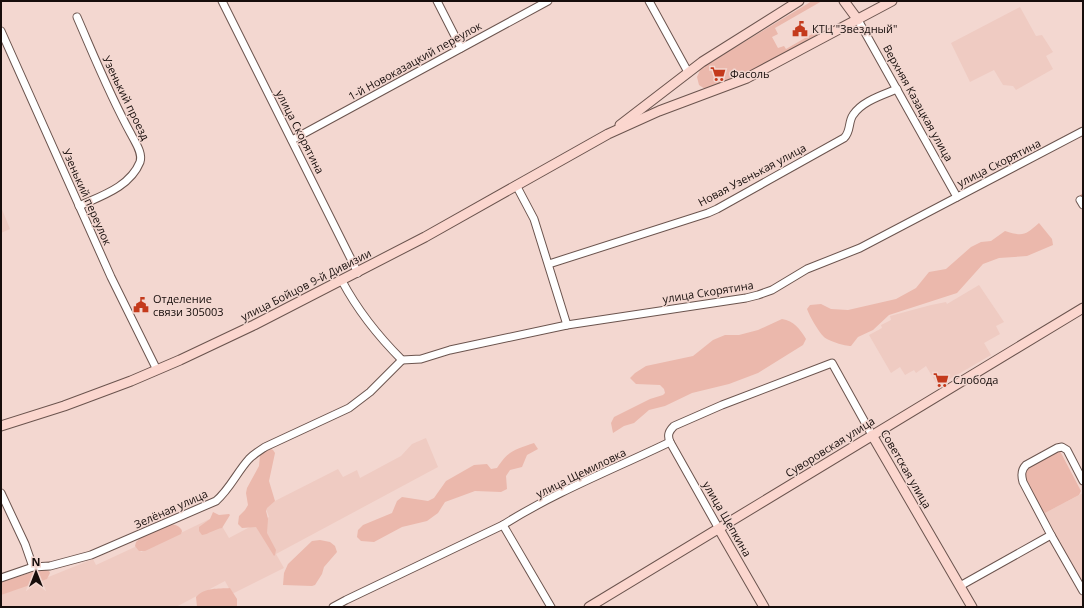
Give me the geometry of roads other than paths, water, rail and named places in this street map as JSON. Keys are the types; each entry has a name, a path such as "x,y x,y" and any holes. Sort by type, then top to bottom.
{"street":[{"name":"улица Скорятина","path":"222,1 358,273"},
{"path":"437,1 461,48"},
{"name":"1-й Новоказацкий переулок","path":"292,140 548,1"},
{"path":"649,1 688,72"},
{"name":"улица Бойцов 9-й Дивизии","path":"608,134 702,62 799,1"},
{"name":"Верхняя Казацкая улица","path":"844,1 858,20 957,197"},
{"name":"улица Бойцов 9-й Дивизии","path":"1,426 64,406 131,381 254,325 358,273 425,237 608,134 659,111 747,78 892,1"},
{"name":"Узенький проезд","path":"77,17 121,118 139,149 141,157 133,173 119,186 79,206"},
{"name":"Узенький переулок","path":"1,31 111,278 158,370"},
{"name":"Новая Узенькая улица","path":"549,264 708,213 716,209 844,138 848,133 851,117 859,107 897,89"},
{"name":"улица Скорятина","path":"402,360 421,359 450,350 568,325 758,295 782,284 807,269 860,248 1083,131"},
{"path":"516,185 534,220 568,325"},
{"path":"342,281 368,322 402,360"},
{"name":"Суворовская улица","path":"589,607 1083,308"},
{"name":"Зелёная улица","path":"1,578 34,567 50,566 91,555 216,501 224,495 240,470 256,453 269,445 349,408 370,392 402,360"},
{"name":"Советская улица","path":"670,442 668,435 674,426 722,405 832,363 972,607"},
{"name":"улица Щемиловка","path":"333,607 503,525 563,493 670,442"},
{"name":"улица Щепкина","path":"670,442 764,607"},
{"path":"1083,481 1067,450 1062,447 1057,448 1026,465 1023,468 1022,473 1023,482 1083,591"},
{"path":"1,493 26,544 34,567"},
{"path":"503,525 551,607"},
{"path":"960,586 1051,535"}],"place":[{"name":"КТЦ \"Звездный\"","path":"800,29"},
{"name":"Фасоль","path":"718,74"},
{"name":"Отделение связи 305003","path":"141,305"},
{"name":"Слобода","path":"941,380"}]}
